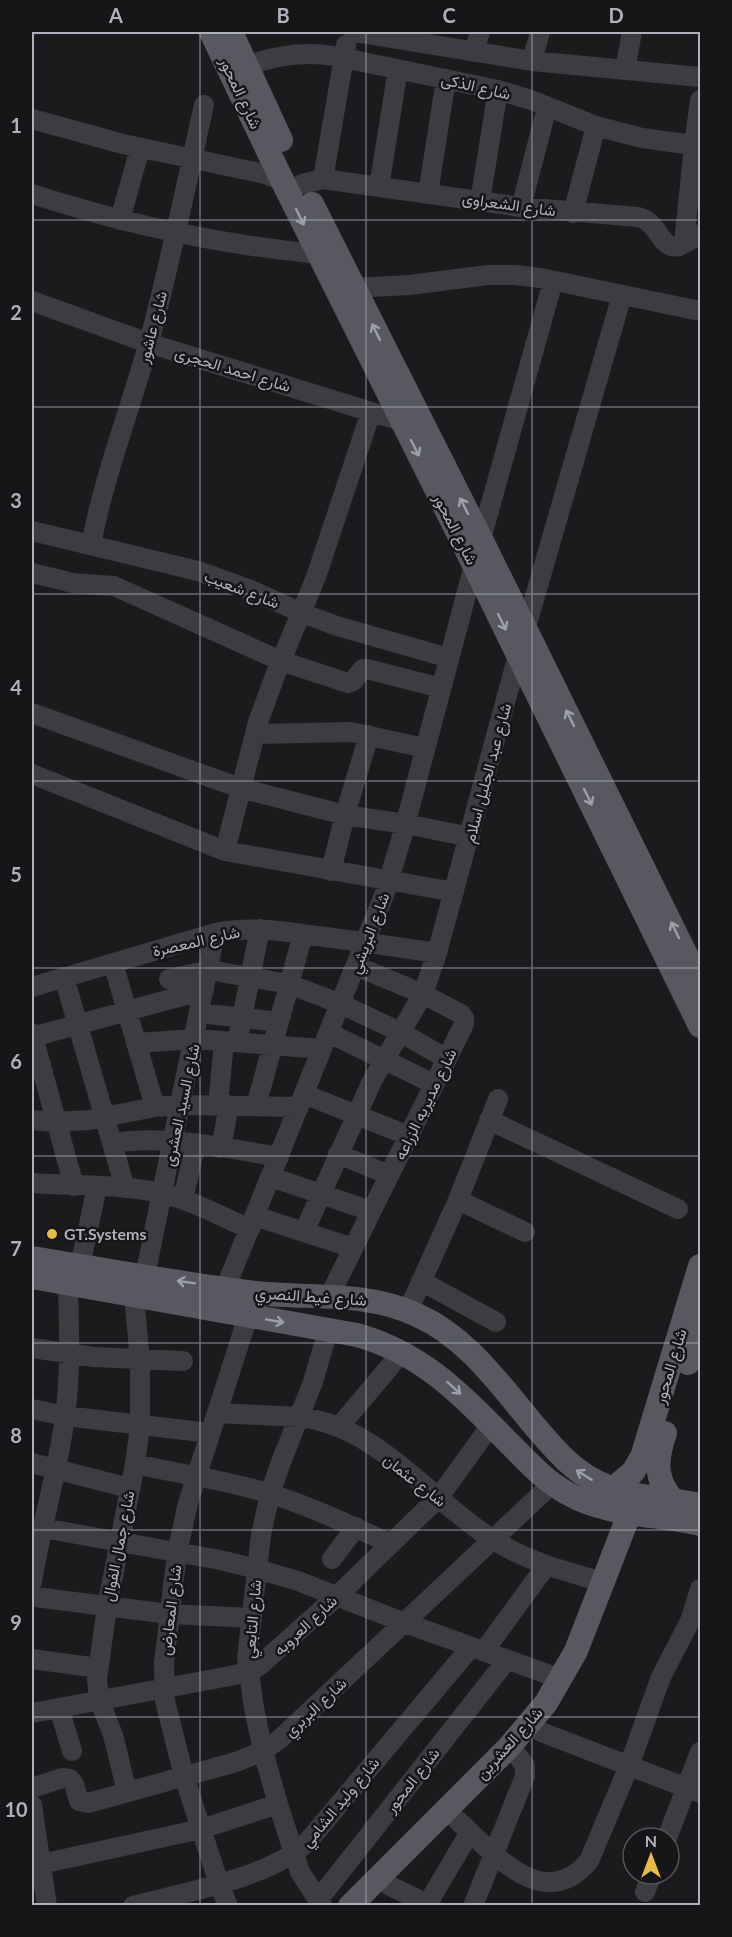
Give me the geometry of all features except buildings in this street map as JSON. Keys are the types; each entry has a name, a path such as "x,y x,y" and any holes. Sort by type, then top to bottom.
{"main road":[{"name":"شارع المحور","path":"211,32 294,172 354,288 402,409 474,565 700,1026"},
{"name":"شارع المحور","path":"231,32 294,172 319,254 402,409 481,539 700,983"},
{"name":"شارع غيط النصري","path":"32,1258 74,1275"},
{"name":"شارع المحور","path":"613,1489 627,1479 642,1457 700,1266"},
{"name":"شارع غيط النصري","path":"32,1277 74,1275 139,1286 248,1316 368,1338 402,1352 449,1383 552,1484 587,1503 700,1524"},
{"name":"شارع غيط النصري","path":"139,1286 225,1289 277,1295 373,1300 405,1310 449,1334 470,1352 561,1457 585,1476 613,1489 700,1505"},
{"path":"368,1338 380,1335 390,1328 405,1310"},
{"name":"شارع المحور","path":"673,1500 667,1494 659,1478 657,1460 700,1324"},
{"path":"423,1364 421,1350 427,1338 440,1333 449,1334"},
{"name":"شارع العشرين","path":"350,1905 515,1740 546,1703 576,1651 603,1582 638,1513"},
{"name":"شارع العشرين","path":"371,1905 390,1886 463,1826 518,1756 562,1706 584,1671 638,1513"}],"street":[{"path":"294,172 344,58 349,32"},
{"path":"354,32 532,61 700,77"},
{"path":"474,52 480,32"},
{"path":"532,61 540,32"},
{"path":"625,70 632,32"},
{"name":"شارع الذكى","path":"247,66 272,57 292,54 313,53 344,58 498,90 596,126 642,138 697,146"},
{"path":"379,187 398,69"},
{"path":"428,194 446,79"},
{"path":"480,201 498,90"},
{"path":"692,239 700,100"},
{"name":"شارع عاشور","path":"90,545 177,233 204,105"},
{"path":"521,207 547,107"},
{"name":"شارع الشعراوى","path":"32,119 140,147 265,174 294,172 379,187 521,207 643,218 651,223 669,245 678,246 692,239"},
{"path":"573,213 596,126"},
{"path":"120,220 140,147"},
{"path":"32,194 120,220 177,233 319,254"},
{"path":"354,288 409,285 488,274 524,276 695,310"},
{"path":"481,539 553,281"},
{"name":"شارع عبد الجليل اسلام","path":"304,1232 383,1060 423,994 437,953 518,655 622,295"},
{"name":"شارع احمد الحجرى","path":"32,301 148,343 370,412 402,409"},
{"path":"225,851 255,734 327,548 370,412"},
{"name":"شارع شعيب","path":"32,531 198,571 360,634 449,658"},
{"name":"شارع البريشي","path":"225,1289 389,880 406,824 474,565"},
{"path":"32,573 73,583 114,586 281,662 348,683 353,681 363,669 367,669 441,688"},
{"path":"32,713 240,788 345,815 470,837"},
{"path":"255,734 329,732 369,735 425,748"},
{"path":"331,871 369,735"},
{"path":"32,774 225,851 454,892"},
{"name":"شارع المعصرة","path":"32,987 215,933 238,929 303,934 437,953"},
{"path":"220,1148 230,1042 242,1018 260,929"},
{"name":"شارع السيد العشرى","path":"139,1286 162,1193 215,933"},
{"path":"256,1106 303,934"},
{"path":"160,949 175,998"},
{"path":"113,963 155,1107"},
{"name":"شارع مديريه الزراعه","path":"329,1297 463,1027 464,1018 461,1014 423,994 356,966"},
{"path":"169,978 209,970 289,984 341,1004 400,1032 447,1059"},
{"path":"64,977 125,1188"},
{"path":"74,1186 32,1036 204,990"},
{"path":"200,1012 279,1022"},
{"path":"136,1043 194,1039 272,1045 326,1041 383,1060 434,1084"},
{"path":"405,1310 421,1281 458,1200 498,1100"},
{"path":"32,1120 56,1122 105,1118 155,1107 180,1105 256,1106 302,1101 356,1115 408,1136"},
{"path":"489,1120 678,1209"},
{"path":"112,1143 148,1139 173,1140 279,1157"},
{"path":"183,1199 196,1143"},
{"path":"338,1154 389,1175"},
{"path":"271,1177 371,1211"},
{"path":"32,1183 125,1188 162,1193 252,1223 304,1232 353,1248"},
{"path":"32,1582 33,1561 57,1469 65,1416 71,1354 74,1275 97,1187"},
{"path":"458,1200 525,1232"},
{"path":"421,1281 496,1322"},
{"name":"شارع جمال الفوال","path":"128,1792 113,1735 99,1700 97,1678 106,1607 135,1464 140,1425 139,1286"},
{"name":"شارع المعارض","path":"228,1905 184,1776 168,1715 164,1688 164,1662 177,1552 195,1477 248,1316"},
{"name":"شارع التابعي","path":"320,1903 305,1880 294,1855 278,1804 263,1751 248,1658 257,1569 270,1494 313,1382 328,1330"},
{"path":"32,1348 140,1360 183,1361"},
{"path":"339,1427 402,1352"},
{"path":"32,1409 65,1416 210,1433"},
{"name":"شارع عثمان","path":"217,1413 300,1417 339,1427 354,1434 401,1466 468,1522 494,1540 546,1566 603,1582"},
{"name":"شارع العروبه","path":"32,1713 249,1671 268,1659 336,1597 439,1497 491,1425"},
{"path":"32,1463 129,1488"},
{"path":"135,1464 270,1494 356,1527 391,1544"},
{"name":"شارع البربري","path":"32,1788 62,1778 70,1779 80,1801 85,1803 236,1762 263,1751 281,1738 552,1484"},
{"path":"332,1559 356,1527"},
{"path":"43,1528 257,1569 297,1581 561,1679"},
{"name":"شارع وليد الشامي","path":"133,1905 219,1884 294,1855 477,1649 546,1566"},
{"path":"390,1886 430,1904 463,1826 507,1865 531,1880 551,1883 570,1878 581,1871 589,1861 629,1766 662,1677 690,1621 700,1588"},
{"path":"32,1595 169,1614 252,1618"},
{"path":"32,1659 98,1668"},
{"name":"شارع المحور","path":"320,1903 507,1660"},
{"path":"59,1708 72,1751"},
{"path":"541,1732 694,1790"},
{"path":"673,1826 694,1790 700,1752"},
{"path":"473,1905 525,1776 525,1766 518,1756"},
{"path":"41,1864 201,1829 278,1804"},
{"path":"32,1805 47,1905"},
{"path":"645,1892 647,1886"}],"place":[{"name":"GT.Systems","path":"52,1234"}]}
